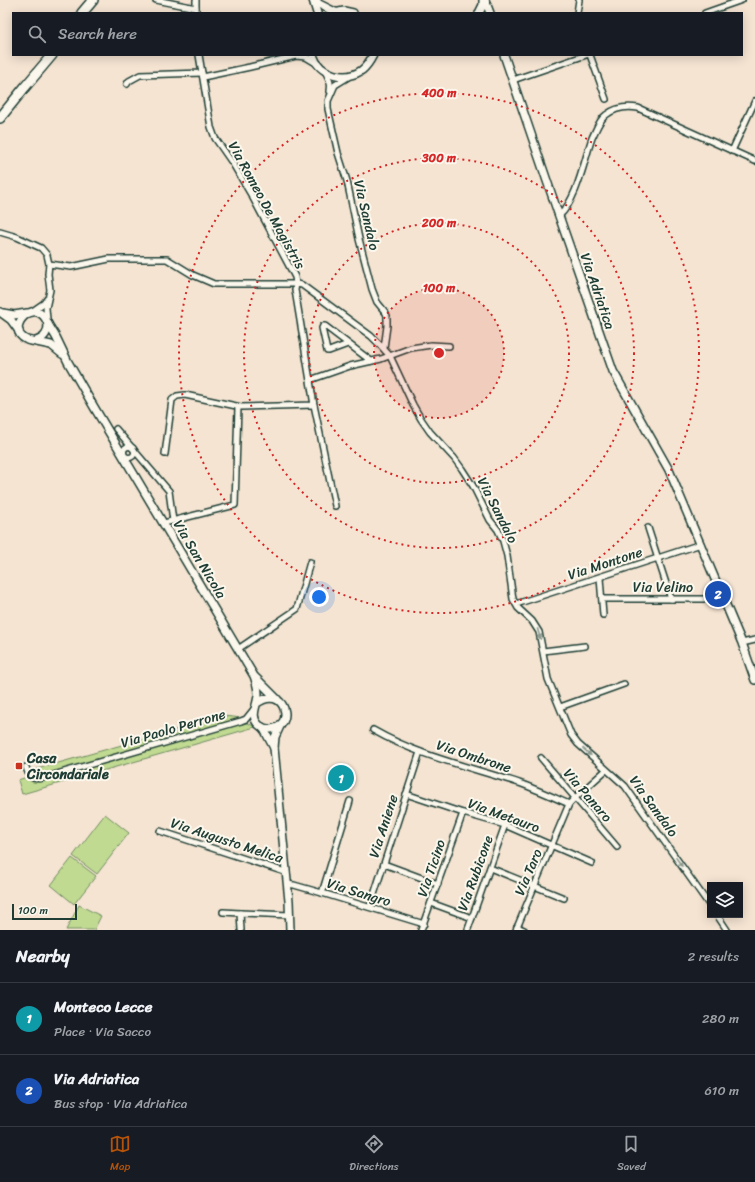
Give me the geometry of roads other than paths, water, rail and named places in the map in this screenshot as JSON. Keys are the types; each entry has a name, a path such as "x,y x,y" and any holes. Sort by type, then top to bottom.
{"highway":[{"path":"83,12 93,0"},
{"path":"89,12 99,0"},
{"path":"0,109 44,56"},
{"path":"0,118 51,56"}],"street":[{"path":"156,0 196,10 196,0"},
{"path":"314,0 332,12"},
{"path":"314,0 317,12"},
{"path":"480,12 484,0"},
{"path":"484,0 490,12"},
{"path":"577,12 579,0"},
{"path":"708,12 742,0"},
{"name":"Via Romeo De Magistris","path":"199,56 211,127 215,138 233,164 253,198 295,277 296,284 302,285 371,336 384,348"},
{"path":"127,84 129,81 140,75 202,75 250,67 293,56 306,57 313,60 322,69 334,75 344,76 354,74"},
{"path":"314,56 322,69"},
{"path":"330,95 332,89 337,83 362,70 369,63 372,56"},
{"name":"Via Adriatica","path":"504,56 613,371 669,470 742,643 755,680"},
{"path":"513,80 583,56"},
{"path":"590,56 606,98"},
{"name":"Via Sandalo","path":"322,69 329,79 331,87 328,105 330,119 338,153 347,181 359,239 372,289 377,302 387,316 384,348 390,356 421,419 430,432 462,469 473,486 490,520 498,530 505,547 512,593 516,604 536,626 539,632 548,679 571,735 606,770 619,779 625,786 707,902"},
{"path":"732,151 755,100"},
{"path":"559,216 563,213 576,188 592,140 602,120 606,114 621,107 638,108 755,161"},
{"path":"0,232 17,237 41,248 47,255 49,264 48,274 50,295 46,308 48,322 44,338 36,341"},
{"path":"49,264 71,267 109,259 164,259 193,275 214,284 296,284 295,290 314,405 335,506"},
{"path":"19,331 18,326 20,320 44,303 50,295"},
{"path":"0,313 14,315 29,313 40,314 48,322"},
{"name":"Via San Nicola","path":"0,313 11,320 24,339 55,347 68,362"},
{"name":"Via San Nicola","path":"48,322 68,362 254,676 258,689 254,714 255,720 265,731 274,748"},
{"path":"348,344 327,351 322,328 323,326 325,326 371,361"},
{"path":"310,380 350,366 390,356 400,351 417,347 439,345 449,346"},
{"path":"165,454 172,402 177,396 185,395 238,407 314,405"},
{"path":"164,523 235,504 238,407"},
{"name":"Via San Nicola","path":"116,429 169,491 173,521"},
{"path":"124,455 127,458 131,458 134,455 133,449"},
{"path":"648,528 671,599"},
{"name":"Via Montone","path":"516,604 701,544"},
{"path":"238,649 297,609 310,562"},
{"path":"600,578 603,615"},
{"name":"Via Velino","path":"602,599 723,599"},
{"path":"742,643 755,640"},
{"path":"543,652 585,646"},
{"name":"Via San Nicola","path":"254,676 279,701 285,712 285,716 275,737 274,748 290,914 290,930"},
{"path":"560,707 624,684"},
{"path":"256,706 264,699 268,698 279,701"},
{"name":"Via Paolo Perrone","path":"26,767 33,779 43,778 241,721 246,719 256,706"},
{"name":"Via Paolo Perrone","path":"241,721 252,723 261,727"},
{"path":"261,727 272,729 282,723"},
{"name":"Via Ombrone","path":"373,730 389,739 420,752 521,784 569,804"},
{"name":"Via Aniene","path":"370,907 420,752"},
{"name":"Via Panaro","path":"541,758 617,847"},
{"name":"Via Taro","path":"517,928 569,804 606,770"},
{"name":"Via Metauro","path":"406,794 505,826 592,863"},
{"path":"322,893 350,801"},
{"name":"Via Ticino","path":"421,930 462,813"},
{"name":"Via Rubicone","path":"468,929 505,826"},
{"name":"Via Augusto Melica","path":"160,831 285,872"},
{"path":"384,864 438,884"},
{"path":"490,868 564,898"},
{"name":"Via Sangro","path":"287,884 424,924"},
{"path":"431,903 472,918"},
{"path":"223,912 290,914"},
{"path":"240,912 241,930"},
{"path":"719,918 727,930"},
{"path":"517,928 524,930"}],"place":[{"name":"Via Adriatica","path":"718,594"},
{"name":"Casa Circondariale","path":"19,766"},
{"name":"Monteco Lecce","path":"341,778"}]}
